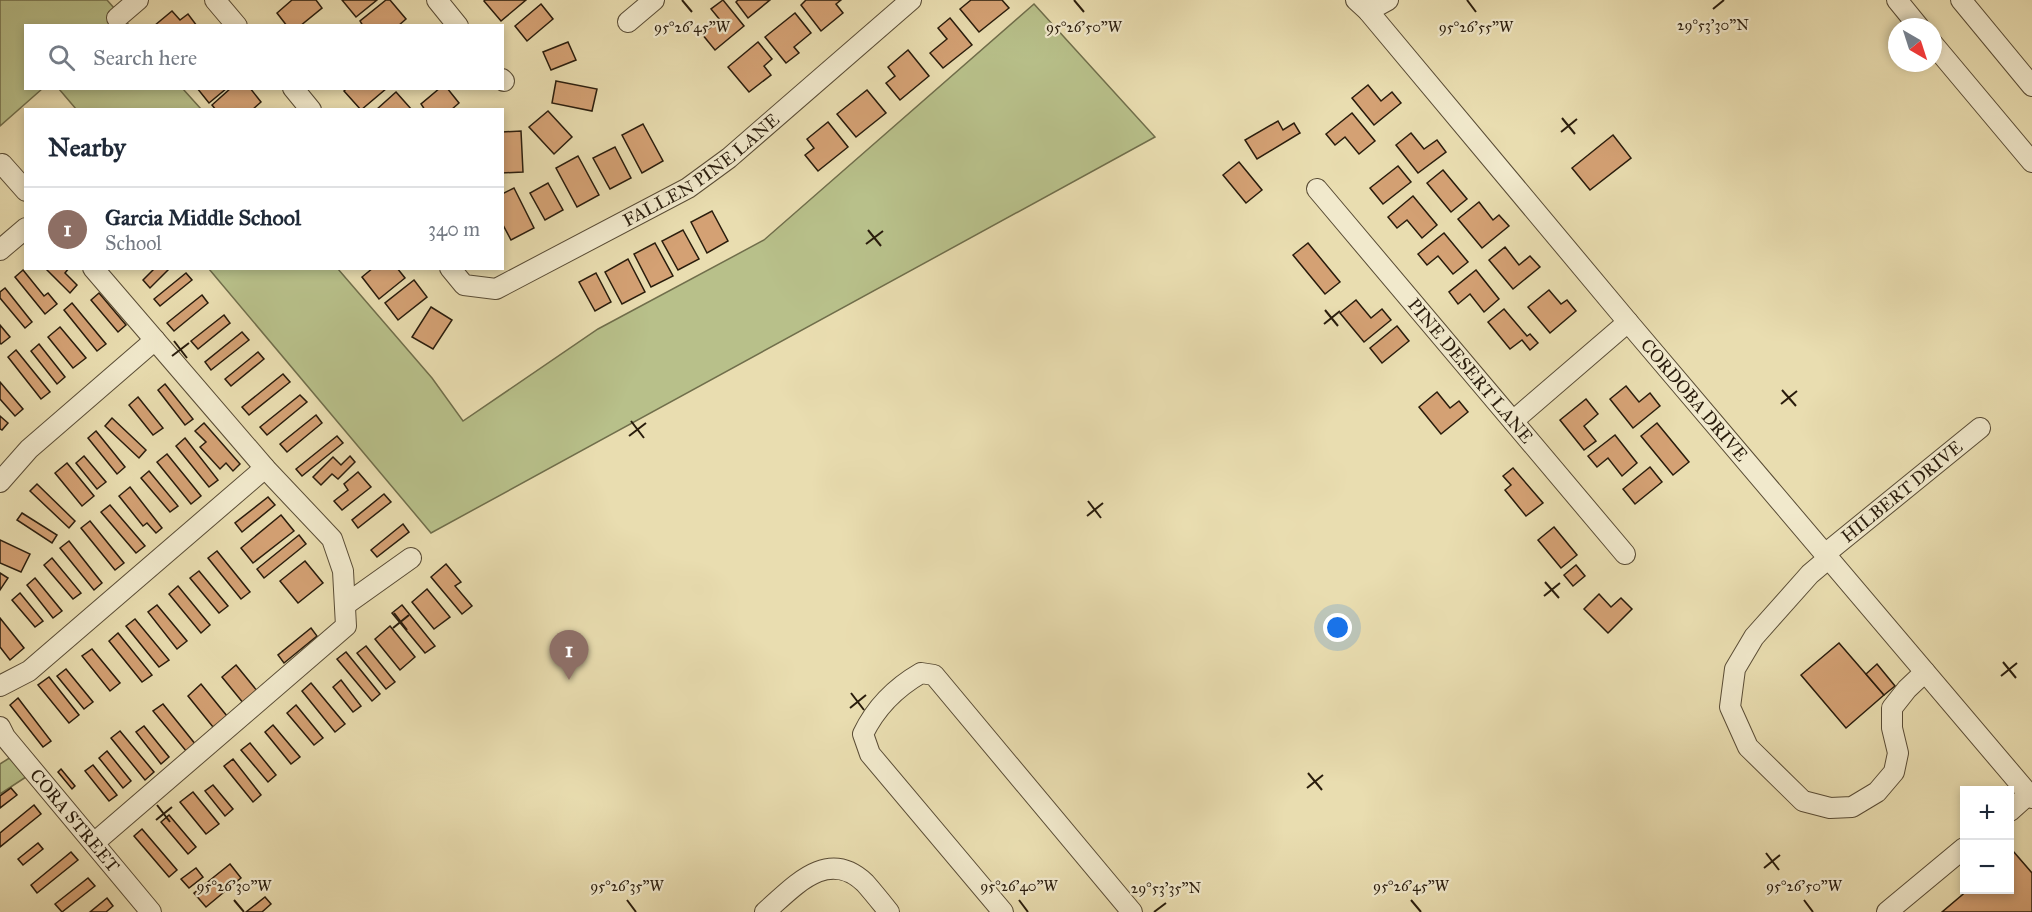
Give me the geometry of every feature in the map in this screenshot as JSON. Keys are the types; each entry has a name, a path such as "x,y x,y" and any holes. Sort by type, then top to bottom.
{"street":[{"path":"117,18 138,0"},
{"path":"215,0 235,24"},
{"path":"436,0 456,24"},
{"path":"628,22 654,0"},
{"name":"FALLEN PINE LANE","path":"452,270 464,285 496,289 688,188 729,158 910,0"},
{"path":"1362,5 1388,0"},
{"path":"1896,0 1911,18"},
{"path":"1961,0 2032,86"},
{"name":"CORDOBA DRIVE","path":"1362,5 2030,796"},
{"path":"1942,55 2032,162"},
{"path":"294,90 309,108"},
{"path":"2,164 24,189"},
{"name":"PINE DESERT LANE","path":"1317,189 1624,554"},
{"path":"0,250 24,230"},
{"path":"94,843 346,626 343,571 332,539 265,468 95,270"},
{"path":"1513,421 1628,322"},
{"path":"0,482 29,449 155,340"},
{"name":"HILBERT DRIVE","path":"1925,672 1892,708 1892,728 1898,753 1894,772 1877,792 1852,807 1830,808 1803,801 1748,747 1730,707 1736,669 1754,637 1810,574 1827,556 1980,428"},
{"path":"0,686 29,671 265,468"},
{"path":"345,605 411,558"},
{"path":"1003,912 870,754 863,734 871,717 885,700 906,681 921,673 934,675 1132,912"},
{"name":"CORA STREET","path":"0,727 5,737 152,912"},
{"path":"2014,808 2030,796"},
{"path":"1887,912 1960,852"},
{"path":"765,912 806,877 824,868 847,870 864,882 889,912"}],"green space":[{"path":"0,0 107,0 128,24 24,24 24,90 41,90 0,126"},
{"path":"1034,4 1155,137 431,533 210,270 339,270 432,378 463,421 598,329 764,240"},
{"path":"60,90 184,90 200,108 75,108"},
{"path":"11,757 26,777 0,794 0,764"}],"building":[{"path":"292,0 316,0 322,8 302,24 285,24 277,13"},
{"path":"342,0 377,0 356,17"},
{"path":"386,0 390,0 406,19 400,24 362,24 360,21"},
{"path":"485,0 526,0 501,21"},
{"path":"723,0 744,26 715,50 702,34 720,20 711,9"},
{"path":"738,0 770,0 748,18 736,2"},
{"path":"806,0 841,0 836,4 843,13 821,31 801,5"},
{"path":"971,0 1002,0 1009,8 979,32 960,9"},
{"path":"541,4 553,19 527,41 515,26"},
{"path":"172,11 180,20 188,14 196,24 156,24"},
{"path":"795,13 811,33 794,47 799,53 786,63 765,37"},
{"path":"950,18 972,45 943,68 930,53 947,39 938,28"},
{"path":"568,42 576,60 551,70 543,52"},
{"path":"758,42 772,59 764,66 771,75 749,92 728,67"},
{"path":"908,50 929,76 900,100 886,83 895,76 888,67"},
{"path":"556,81 597,89 592,111 552,103"},
{"path":"1368,85 1381,101 1392,92 1401,103 1374,125 1352,98"},
{"path":"199,90 225,90 209,103"},
{"path":"229,90 252,90 261,102 254,108 214,108 212,105"},
{"path":"385,90 363,108 359,108 344,91"},
{"path":"438,90 449,90 459,103 453,108 424,108 421,104"},
{"path":"867,90 886,113 856,137 837,114"},
{"path":"396,92 410,108 378,108"},
{"path":"548,111 572,137 554,154 529,127"},
{"path":"1352,113 1375,141 1359,154 1345,137 1335,145 1326,134"},
{"path":"1278,121 1283,130 1294,123 1300,133 1257,159 1245,140"},
{"path":"828,122 848,147 818,171 805,155 814,148 807,139"},
{"path":"643,124 663,161 642,173 622,135"},
{"path":"521,131 523,172 504,173 504,132"},
{"path":"1411,133 1424,149 1437,140 1446,152 1418,173 1396,145"},
{"path":"1613,135 1631,158 1590,190 1572,168"},
{"path":"615,147 631,178 610,189 593,158"},
{"path":"578,156 599,195 577,207 556,168"},
{"path":"1239,162 1262,190 1246,203 1223,175"},
{"path":"1398,166 1411,182 1383,204 1370,188"},
{"path":"1443,170 1467,199 1451,212 1427,183"},
{"path":"548,183 563,210 545,220 530,193"},
{"path":"514,188 534,228 511,240 504,227 504,193"},
{"path":"1413,196 1437,225 1422,238 1407,220 1397,228 1388,217"},
{"path":"1479,202 1493,220 1499,215 1509,226 1482,248 1458,219"},
{"path":"712,211 728,241 707,253 691,222"},
{"path":"683,230 699,259 678,270 662,241"},
{"path":"1444,233 1468,262 1453,274 1438,256 1427,265 1418,254"},
{"path":"655,243 673,276 651,287 634,254"},
{"path":"1308,243 1340,282 1325,294 1293,255"},
{"path":"1505,247 1519,265 1530,256 1540,267 1513,289 1489,260"},
{"path":"628,259 645,292 622,304 605,272"},
{"path":"23,270 44,296 48,293 57,304 45,314 15,277"},
{"path":"47,270 67,270 65,273 77,285 70,293"},
{"path":"153,270 168,270 150,288 143,280"},
{"path":"371,270 399,270 405,278 379,299 362,277"},
{"path":"1476,270 1499,299 1484,312 1470,294 1458,304 1449,292"},
{"path":"186,273 192,280 160,306 154,299"},
{"path":"596,273 611,302 595,311 579,282"},
{"path":"414,280 427,297 398,320 385,303"},
{"path":"5,288 32,322 25,328 0,298 0,292"},
{"path":"1549,290 1561,304 1567,300 1576,311 1550,333 1528,307"},
{"path":"99,293 126,325 118,332 91,300"},
{"path":"202,295 208,303 174,331 167,323"},
{"path":"1356,300 1371,318 1382,309 1391,320 1364,342 1340,313"},
{"path":"72,303 106,344 97,351 64,310"},
{"path":"431,307 452,320 433,349 412,337"},
{"path":"1504,309 1527,336 1530,334 1538,343 1530,350 1522,340 1510,349 1488,322"},
{"path":"224,315 230,323 198,349 191,341"},
{"path":"0,325 10,337 1,344 0,343"},
{"path":"1397,326 1409,341 1382,363 1370,348"},
{"path":"60,327 86,358 73,368 48,337"},
{"path":"242,332 249,340 211,370 205,362"},
{"path":"39,344 65,377 57,384 31,351"},
{"path":"16,350 50,392 41,399 8,357"},
{"path":"258,352 264,359 231,386 225,379"},
{"path":"283,374 290,382 249,415 242,407"},
{"path":"0,382 23,409 15,416 0,399"},
{"path":"165,384 193,419 185,425 158,390"},
{"path":"1626,386 1639,402 1650,393 1660,406 1633,428 1610,399"},
{"path":"1437,392 1450,408 1459,401 1468,412 1441,434 1419,407"},
{"path":"300,395 307,402 267,435 260,427"},
{"path":"138,397 163,428 153,435 129,405"},
{"path":"1586,399 1598,414 1584,426 1596,441 1584,450 1560,420"},
{"path":"316,415 322,423 287,452 280,444"},
{"path":"0,416 8,423 2,430 0,429"},
{"path":"112,418 146,450 139,458 105,426"},
{"path":"204,423 240,464 233,471 226,463 220,469 200,447 206,442 195,431"},
{"path":"1657,423 1689,462 1673,475 1641,436"},
{"path":"96,431 125,467 117,474 88,438"},
{"path":"1615,435 1637,463 1622,476 1608,458 1597,467 1588,456"},
{"path":"337,436 343,443 302,476 296,469"},
{"path":"185,438 218,480 209,487 176,446"},
{"path":"167,454 201,496 191,504 157,462"},
{"path":"84,456 106,482 97,489 76,463"},
{"path":"350,456 355,462 338,479 332,474 321,485 313,477 333,457 341,465"},
{"path":"67,463 94,496 82,506 55,473"},
{"path":"1650,467 1662,482 1635,504 1623,489"},
{"path":"1513,468 1543,503 1526,516 1505,490 1511,485 1503,476"},
{"path":"149,471 178,506 170,512 141,478"},
{"path":"358,472 371,487 342,510 334,501 348,490 344,484"},
{"path":"37,484 75,521 69,528 30,491"},
{"path":"130,487 162,528 156,533 147,523 143,526 119,496"},
{"path":"384,494 391,502 358,528 352,520"},
{"path":"268,497 275,505 242,532 235,523"},
{"path":"110,505 145,546 136,553 101,512"},
{"path":"22,513 57,535 52,543 17,520"},
{"path":"281,515 294,531 253,563 241,548"},
{"path":"90,521 124,563 115,570 81,528"},
{"path":"403,524 409,532 377,557 371,550"},
{"path":"1554,527 1577,555 1561,568 1538,540"},
{"path":"299,535 306,544 264,578 257,569"},
{"path":"0,540 30,554 21,572 0,563"},
{"path":"69,541 102,583 94,590 60,548"},
{"path":"217,551 250,592 241,599 208,558"},
{"path":"52,558 81,593 73,599 44,565"},
{"path":"305,561 323,583 298,603 280,581"},
{"path":"446,564 461,582 455,586 472,606 462,614 431,577"},
{"path":"1576,565 1585,576 1573,586 1564,575"},
{"path":"199,571 228,606 219,613 190,578"},
{"path":"0,573 8,578 0,590"},
{"path":"35,578 62,611 53,618 27,585"},
{"path":"178,586 210,625 201,633 169,594"},
{"path":"427,589 450,617 434,629 412,602"},
{"path":"20,593 43,621 35,627 12,600"},
{"path":"1599,594 1611,607 1621,598 1632,609 1608,633 1584,609"},
{"path":"157,605 187,641 177,649 148,612"},
{"path":"402,605 435,646 425,653 392,613"},
{"path":"0,618 24,648 10,660 0,647"},
{"path":"135,619 169,660 159,667 126,626"},
{"path":"390,626 415,657 400,670 375,639"},
{"path":"311,628 317,636 284,663 278,655"},
{"path":"118,633 152,675 142,682 109,641"},
{"path":"1839,643 1884,695 1846,728 1801,675"},
{"path":"366,646 395,682 386,689 357,653"},
{"path":"92,649 120,683 110,691 82,656"},
{"path":"346,652 380,694 372,701 337,659"},
{"path":"1877,664 1895,686 1884,695 1866,674"},
{"path":"236,665 258,692 244,704 222,677"},
{"path":"66,669 93,702 84,709 57,676"},
{"path":"49,677 79,715 69,723 38,685"},
{"path":"341,680 361,706 353,712 333,687"},
{"path":"311,683 345,724 335,732 302,691"},
{"path":"201,684 227,716 213,727 188,696"},
{"path":"18,698 51,741 43,747 10,705"},
{"path":"163,704 196,745 187,752 153,711"},
{"path":"296,705 323,738 314,745 287,713"},
{"path":"273,725 300,757 291,764 265,732"},
{"path":"144,726 169,757 161,764 136,732"},
{"path":"120,731 154,772 145,780 111,738"},
{"path":"250,743 276,775 268,782 241,750"},
{"path":"107,751 131,781 123,788 99,758"},
{"path":"233,759 261,795 253,802 224,766"},
{"path":"93,765 117,795 109,801 85,771"},
{"path":"61,769 75,786 72,789 58,772"},
{"path":"213,785 233,809 225,816 205,791"},
{"path":"11,788 17,795 0,808 0,796"},
{"path":"193,792 219,824 206,834 180,802"},
{"path":"34,805 41,814 0,847 0,833"},
{"path":"169,815 196,847 188,854 161,822"},
{"path":"142,829 177,870 169,877 134,836"},
{"path":"38,843 43,849 23,865 18,859"},
{"path":"71,852 78,860 37,893 31,885"},
{"path":"2014,852 2032,873 2032,912 1942,912 1963,894 2014,894"},
{"path":"230,864 241,878 206,907 194,893"},
{"path":"196,868 203,877 189,888 181,879"},
{"path":"88,878 95,886 62,912 55,904"},
{"path":"265,897 271,904 262,912 246,912"},
{"path":"107,898 113,906 106,912 90,912"}],"place":[{"name":"Garcia Middle School","path":"569,680"}]}
